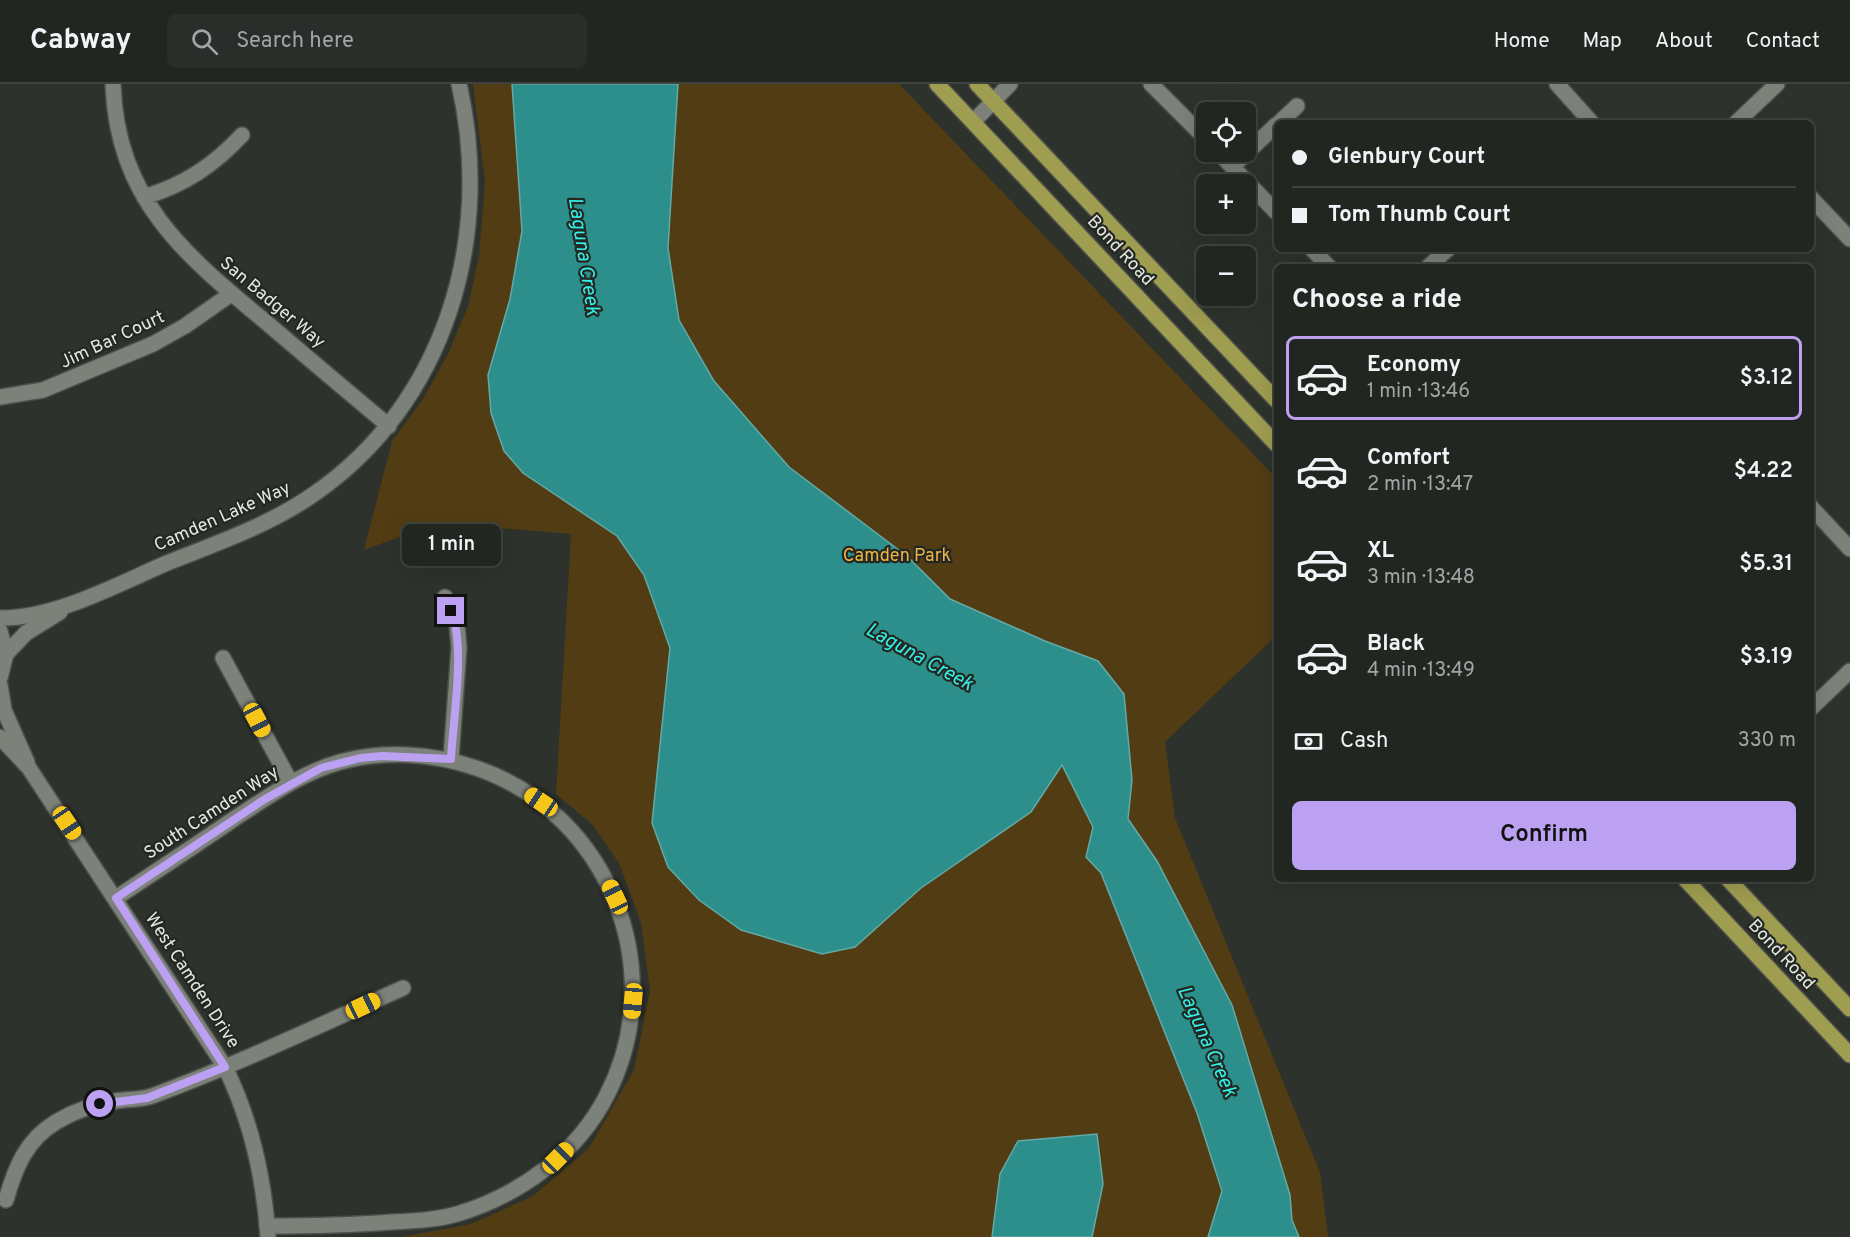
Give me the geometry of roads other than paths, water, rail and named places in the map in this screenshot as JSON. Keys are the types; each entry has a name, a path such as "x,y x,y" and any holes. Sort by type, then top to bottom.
{"main road":[{"name":"Bond Road","path":"937,84 1274,442"},
{"name":"Bond Road","path":"977,84 1274,398"},
{"name":"Bond Road","path":"1688,882 1850,1055"},
{"name":"Bond Road","path":"1731,882 1850,1010"}],"street":[{"name":"San Badger Way","path":"113,84 121,138 144,197 173,240 231,294 389,426"},
{"name":"Camden Lake Way","path":"0,618 20,617 83,598 283,514 344,471 389,426 414,392 432,359 452,307 465,253 469,177 459,84"},
{"path":"974,121 1010,84"},
{"path":"1151,84 1196,129"},
{"path":"1557,84 1587,120"},
{"path":"1740,120 1777,84"},
{"path":"1282,120 1297,106"},
{"path":"1233,166 1274,128"},
{"path":"144,197 180,184 196,175 212,164 242,135"},
{"path":"1229,162 1274,210"},
{"path":"1814,201 1850,239"},
{"path":"1315,252 1326,264"},
{"path":"1431,264 1445,252"},
{"name":"Jim Bar Court","path":"0,397 43,390 153,344 185,326 231,294"},
{"path":"1814,510 1850,549"},
{"path":"445,597 457,625 459,647 451,759"},
{"name":"Camden Lake Way","path":"6,654 26,633 83,598"},
{"path":"0,631 6,654 0,678"},
{"path":"223,658 291,783"},
{"path":"1814,705 1850,671"},
{"name":"West Camden Drive","path":"0,685 4,710 20,741 29,768"},
{"name":"West Camden Drive","path":"0,737 29,768 225,1067 237,1092 252,1137 267,1231"},
{"name":"South Camden Way","path":"116,898 291,783 321,768 360,758 402,755 451,759 498,776 541,802 571,829 606,878 627,935 633,980 631,1023 615,1079 597,1113 572,1144 529,1181 492,1201 455,1215 430,1220 267,1231"},
{"path":"6,1200 15,1167 35,1138 56,1122 85,1108 147,1098 225,1067 404,988"}],"water":[{"name":"Laguna Creek","path":"512,84 678,84 668,248 679,320 714,381 789,467 908,557 950,599 1045,641 1098,661 1124,694 1132,780 1128,819 1157,861 1232,1005 1290,1195 1292,1220 1299,1237 1208,1237 1222,1191 1197,1113 1101,873 1086,857 1093,827 1062,765 1031,812 921,888 855,947 822,954 741,930 699,900 668,867 652,823 670,648 644,575 617,536 523,473 504,451 491,413 488,375 510,299 522,231"},
{"path":"1097,1134 1103,1184 1092,1237 992,1237 1000,1174 1018,1141"}],"park label":[{"name":"Camden Park","path":"897,555"}]}
